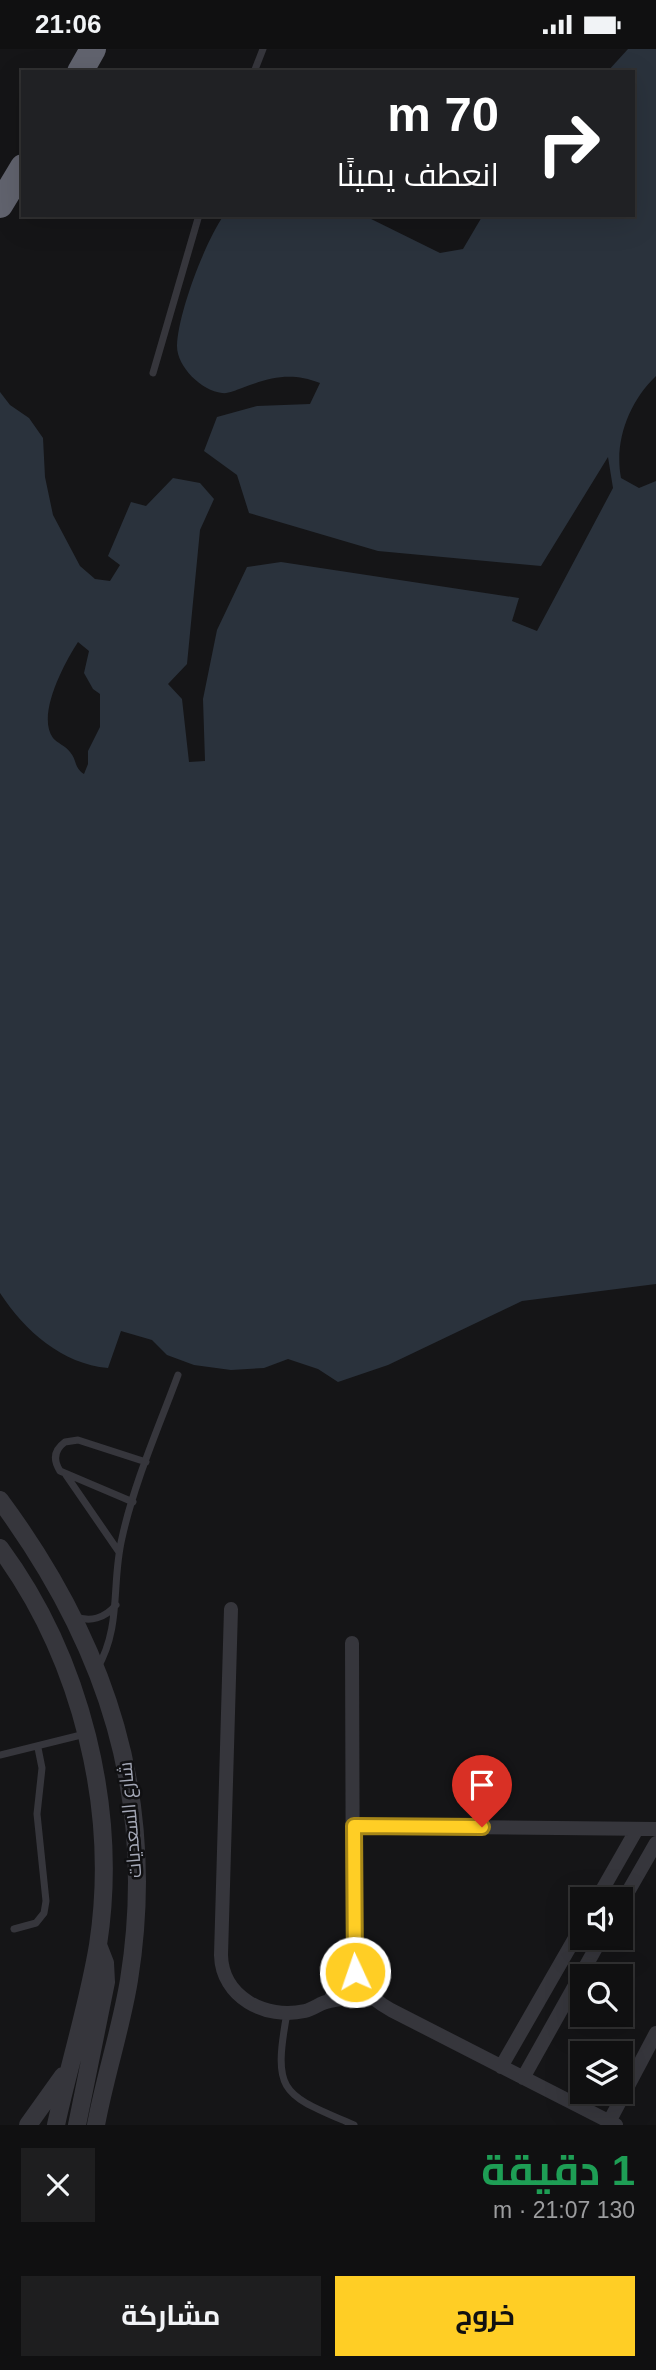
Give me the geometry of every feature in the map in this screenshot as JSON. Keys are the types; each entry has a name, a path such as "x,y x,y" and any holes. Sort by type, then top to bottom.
{"highway":[{"path":"81,70 93,49"},
{"path":"0,205 21,170"}],"street":[{"name":"شارع السعديات","path":"0,1500 27,1539 72,1615 97,1669 111,1705 132,1801 136,1885 129,1980 98,2120"},
{"name":"شارع السعديات","path":"0,1548 26,1587 54,1640 86,1734 99,1807 103,1853 98,1945 56,2125"},
{"path":"231,1609 222,1965 228,1983 241,1998 258,2007 287,2013 306,2011 329,2001 368,1995"},
{"path":"352,1643 355,1972 368,1995 391,2010 612,2123 656,2033"},
{"path":"354,1826 656,1829"},
{"path":"604,1887 637,1829"},
{"path":"631,1887 656,1843"},
{"path":"77,2125 106,1982 105,1963 98,1945"},
{"path":"501,2067 570,1947"},
{"path":"523,2078 596,1950"},
{"path":"329,2001 340,1985 355,1972"},
{"path":"28,2125 68,2071"}],"lane":[{"path":"255,70 263,49"},
{"path":"153,373 198,217"},
{"path":"97,1669 112,1636 117,1604 119,1552 146,1462 178,1375"},
{"path":"133,1502 66,1475 60,1471 55,1458 60,1445 71,1440 146,1462"},
{"path":"66,1475 119,1552"},
{"path":"72,1615 95,1618 104,1616 117,1604"},
{"path":"0,1755 38,1748 86,1734"},
{"path":"14,1929 36,1923 46,1907 37,1814 42,1767 38,1748"},
{"path":"287,2013 280,2057 286,2086 304,2103 354,2125"}],"shaded area":[{"path":"628,49 656,49 656,376 646,386 631,410 622,436 619,464 621,478 639,488 656,481 656,1284 522,1301 388,1365 338,1382 318,1369 288,1359 264,1368 231,1370 194,1365 167,1355 152,1340 121,1331 108,1368 75,1360 60,1353 33,1332 0,1293 0,392 10,405 29,418 43,438 45,477 53,515 80,566 95,579 110,581 120,565 108,556 131,502 146,506 173,478 200,483 214,499 200,530 187,664 168,684 182,699 189,762 205,761 203,699 217,630 247,567 281,562 519,598 512,621 537,631 613,488 608,457 541,566 378,551 249,513 237,475 204,451 217,417 257,406 310,404 320,383 281,377 222,393 199,383 181,362 177,346 182,315 209,242 223,217 367,217 440,253 463,249 482,217 635,217 635,70 609,70","holes":["78,642 89,651 84,673 93,689 100,694 100,727 88,751 88,764 84,774 68,750 53,738 48,716 54,689"]}],"route":[{"path":"355,1972 354,1826 482,1827"}]}
